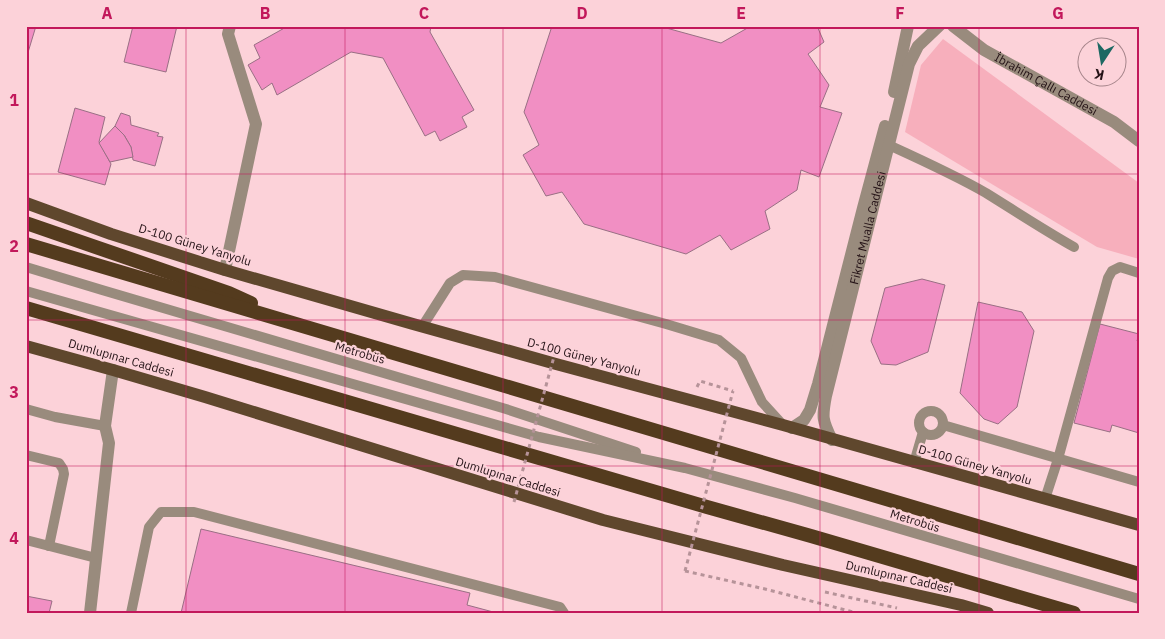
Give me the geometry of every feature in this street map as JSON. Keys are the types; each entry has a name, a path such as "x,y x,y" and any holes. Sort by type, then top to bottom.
{"highway":[{"path":"26,223 229,293 295,323"},
{"path":"26,244 1139,574"},
{"path":"26,308 1074,613"}],"main road":[{"name":"D-100 Güney Yanyolu","path":"26,203 112,234 226,270 422,327 788,427 1139,526"},
{"name":"Dumlupınar Caddesi","path":"26,346 113,370 603,520 988,613"}],"street":[{"path":"226,270 256,124 228,34 230,26"},
{"name":"Fikret Mualla Caddesi","path":"832,440 825,425 823,413 885,144 908,26"},
{"name":"Fikret Mualla Caddesi","path":"788,427 804,420 810,410 885,144 910,64 918,46 939,26"},
{"name":"İbrahim Çallı Caddesi","path":"953,26 984,50 1114,122 1139,141"},
{"path":"89,610 109,443 105,426 113,370"}],"lane":[{"path":"885,144 924,161 984,193 1074,247"},
{"name":"Metrobüs","path":"26,267 496,406 684,468"},
{"path":"1045,500 1108,278 1112,271 1120,267 1139,273"},
{"path":"422,327 450,283 463,275 495,277 719,340 741,358 762,402 788,427"},
{"name":"Metrobüs","path":"26,291 539,437 684,468 795,498 1139,599"},
{"path":"26,409 55,417 105,426"},
{"path":"935,410 943,419 943,425 942,430 938,433 928,435 919,428 918,422 924,412 935,410"},
{"path":"943,425 1139,482"},
{"path":"914,463 923,432"},
{"path":"26,455 58,464 64,474 49,546"},
{"path":"131,613 149,527 161,512 194,512 560,607 564,613"},
{"path":"26,540 96,558"}],"path":[{"path":"514,502 555,353 560,355"},
{"path":"700,381 733,391 685,571 857,613"}],"shaded area":[{"path":"943,39 1139,183 1139,259 1097,247 905,132 921,65"}],"building":[{"path":"26,26 36,26 26,59"},
{"path":"133,26 177,26 166,72 124,62"},
{"path":"288,26 431,26 430,32 474,110 462,117 467,127 440,141 435,131 425,136 383,58 351,52 277,95 272,83 262,90 248,65 260,58 254,45"},
{"path":"552,26 659,26 721,43 751,26 817,26 824,42 808,54 829,85 820,107 842,113 819,177 801,170 797,190 765,211 770,229 731,250 720,235 686,254 584,224 562,192 546,196 523,155 539,145 524,112"},
{"path":"75,108 105,117 99,142 111,164 105,185 58,172"},
{"path":"121,113 130,116 131,125 159,133 157,136 163,137 155,166 133,160 131,147 124,135 115,126"},
{"path":"115,126 124,135 131,147 133,157 110,162 99,143"},
{"path":"922,279 945,285 928,352 896,365 881,364 871,341 885,288"},
{"path":"978,302 1022,312 1034,331 1017,407 998,424 984,419 960,393"},
{"path":"1100,324 1139,334 1137,341 1139,342 1139,433 1112,425 1110,432 1074,423"},
{"path":"201,529 470,593 467,605 497,613 181,613"},
{"path":"26,596 52,601 49,613 26,613"}]}
